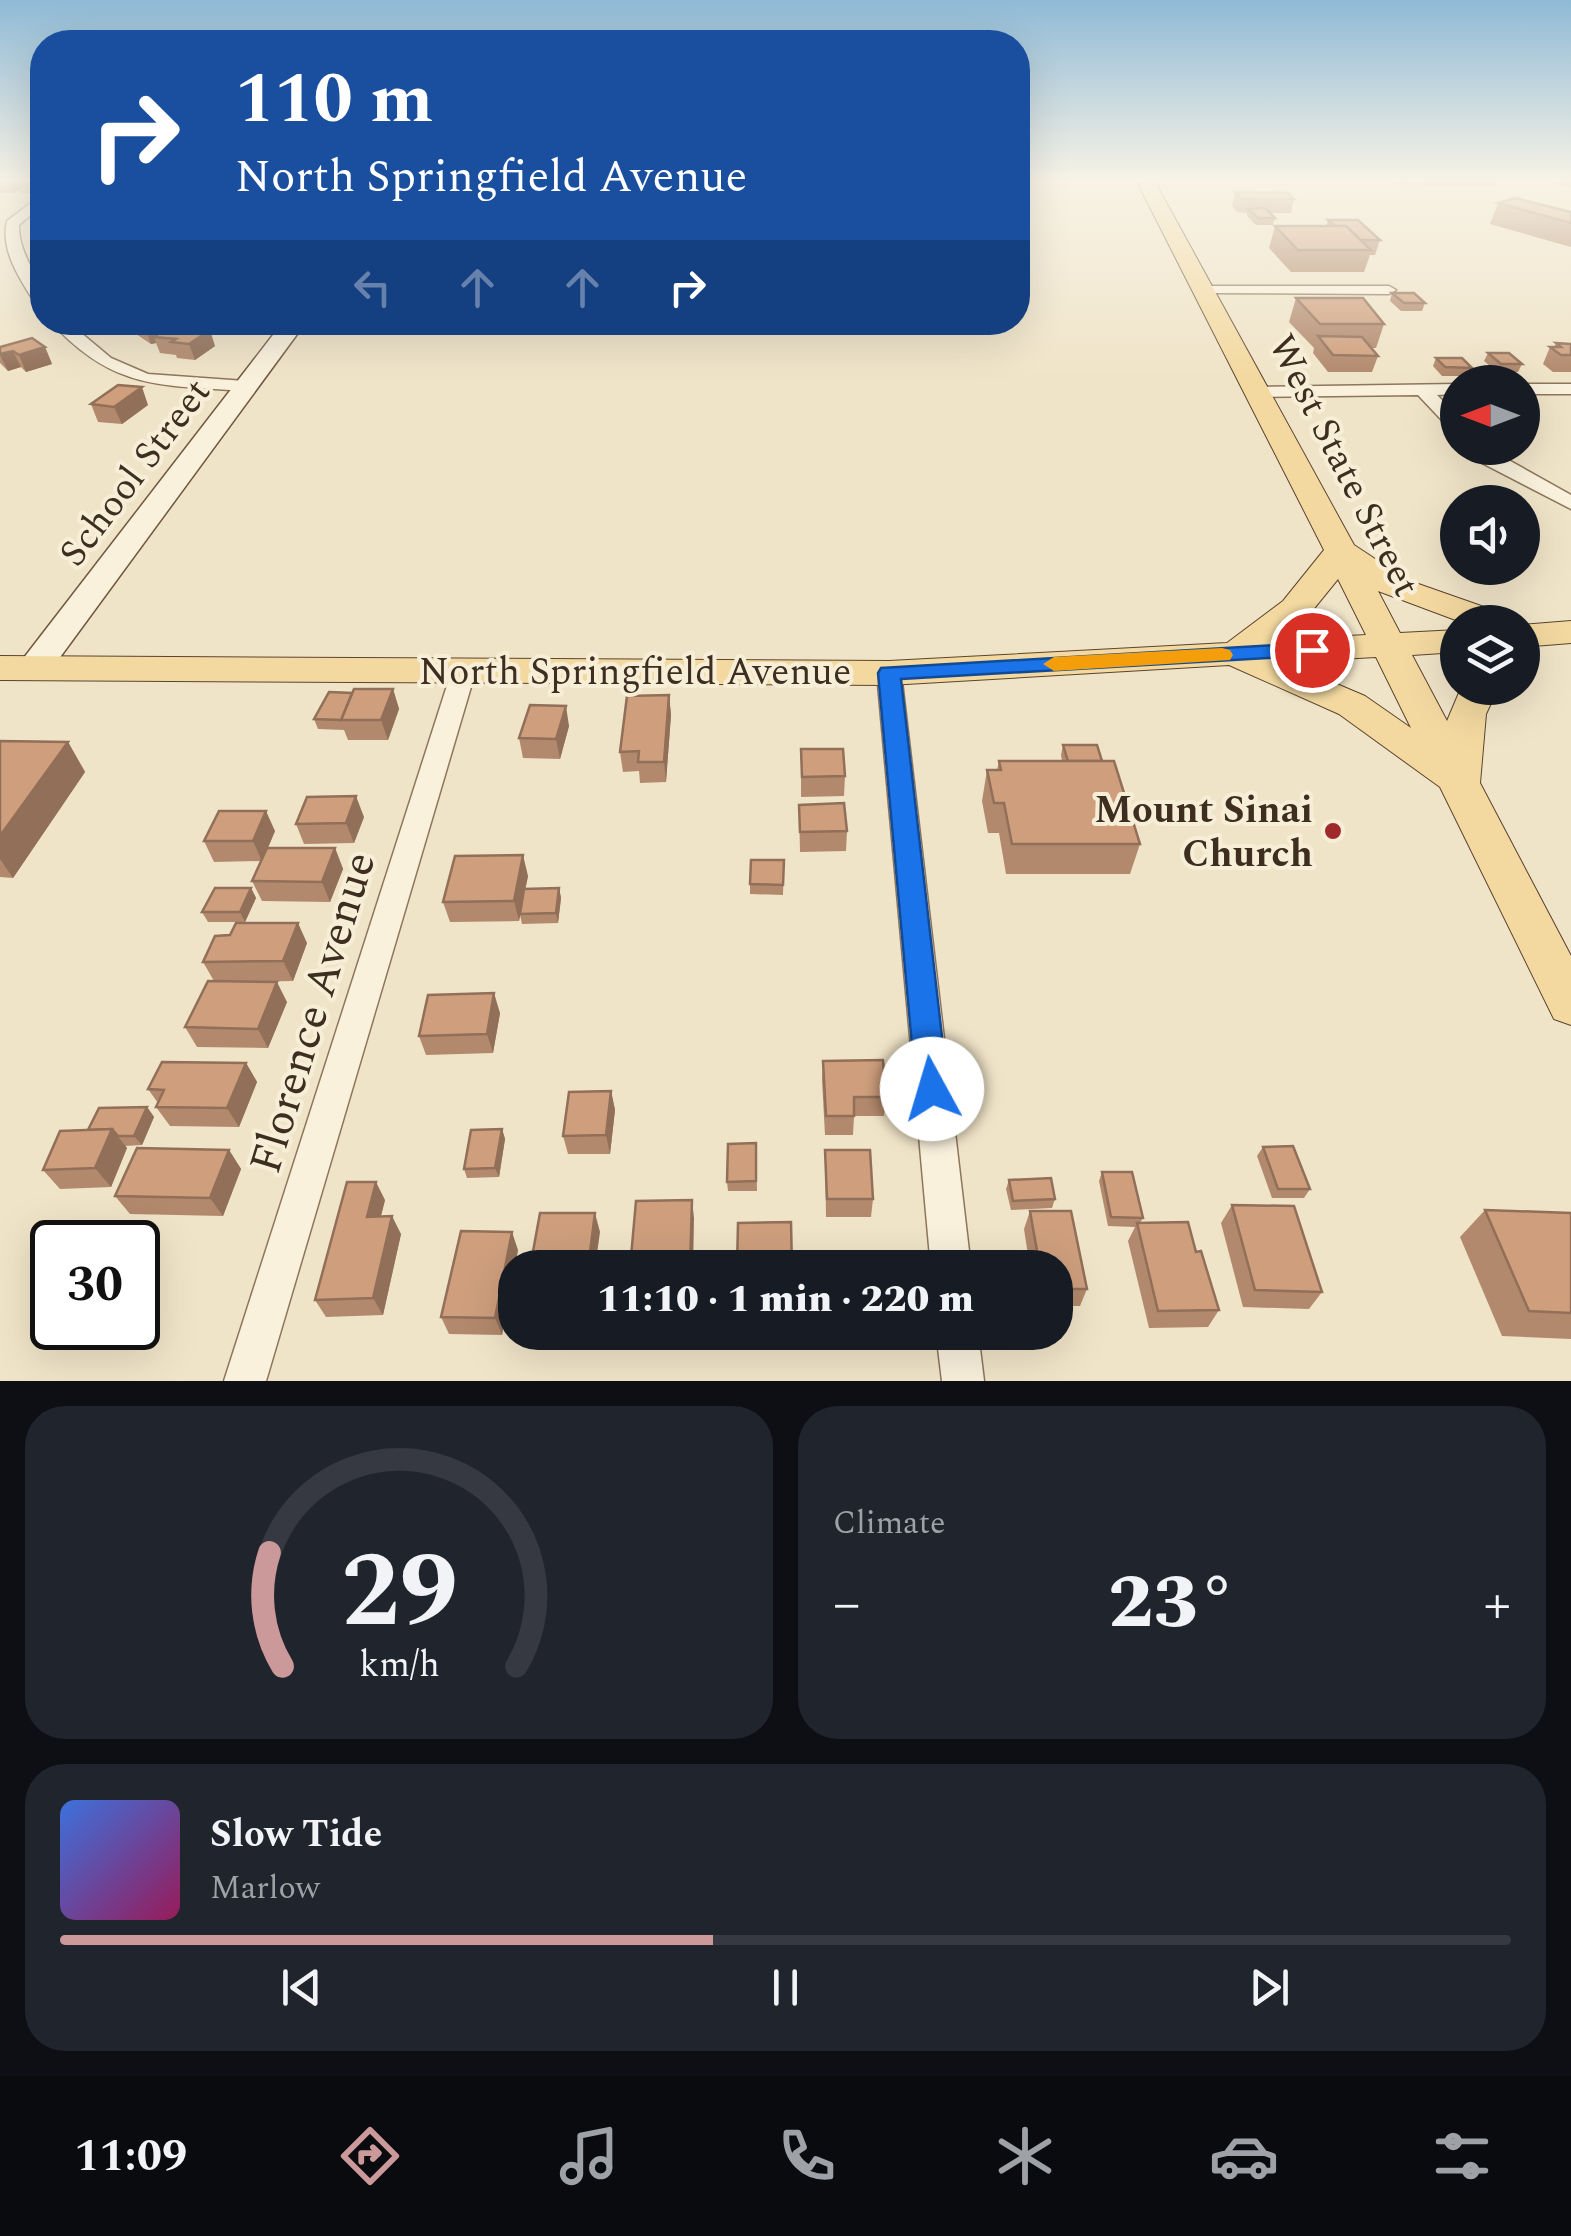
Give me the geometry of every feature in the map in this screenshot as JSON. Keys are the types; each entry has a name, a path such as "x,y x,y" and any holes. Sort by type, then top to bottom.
{"main road":[{"name":"West State Street","path":"1182,246 1571,1004"},
{"name":"School Street","path":"17,668 285,335"},
{"path":"1234,654 1290,618 1320,586 1340,550 1395,587 1445,605"},
{"path":"1540,635 1571,632"},
{"name":"North Springfield Avenue","path":"17,668 889,673 1440,642"},
{"path":"1234,654 1352,705 1459,783 1471,705"}],"street":[{"path":"13,246 17,262 30,283"},
{"path":"1206,289 1389,290"},
{"path":"73,335 105,362 145,379 245,386"},
{"path":"1422,389 1440,408"},
{"path":"1260,392 1440,389"},
{"path":"1540,389 1571,389"},
{"path":"1500,465 1571,502"},
{"name":"Florence Avenue","path":"245,1381 464,670"},
{"path":"889,673 949,1250"},
{"path":"959,1350 962,1381"}],"building":[{"path":"1295,246 1367,246 1371,250 1298,250"},
{"path":"1392,293 1414,293 1425,303 1404,303"},
{"path":"1296,298 1363,298 1384,324 1320,324"},
{"path":"157,335 202,335 189,344 154,337"},
{"path":"1318,336 1362,337 1378,356 1333,355"},
{"path":"32,338 45,347 19,355 13,351 0,354 0,347"},
{"path":"1556,343 1571,344 1571,355 1561,355 1550,347 1561,347"},
{"path":"1488,353 1509,353 1522,364 1501,364"},
{"path":"1436,358 1462,358 1469,365 1443,365"},
{"path":"118,385 142,387 114,407 91,404"},
{"path":"354,689 393,689 381,720 341,720"},
{"path":"329,692 352,693 341,720 314,719"},
{"path":"669,695 664,762 638,762 639,751 620,752 627,696"},
{"path":"530,705 566,706 556,739 519,738"},
{"path":"0,741 68,742 0,836"},
{"path":"1063,745 1097,745 1102,761 1068,761"},
{"path":"801,749 843,749 845,776 802,777"},
{"path":"999,761 1114,761 1140,844 1012,844 1004,803 994,803 987,770 1001,770"},
{"path":"356,796 346,823 296,824 307,797"},
{"path":"844,803 847,831 800,832 799,805"},
{"path":"219,811 266,811 253,841 204,841"},
{"path":"267,848 335,848 322,882 252,881"},
{"path":"523,855 514,901 443,902 455,856"},
{"path":"751,860 784,860 783,885 750,884"},
{"path":"215,888 251,888 240,912 202,912"},
{"path":"559,888 556,913 520,914 524,889"},
{"path":"236,923 298,923 283,961 203,962 215,936 230,935"},
{"path":"208,981 277,982 258,1029 185,1027"},
{"path":"494,993 487,1034 419,1036 428,995"},
{"path":"883,1060 886,1097 854,1097 854,1116 826,1116 823,1061"},
{"path":"162,1062 246,1063 227,1108 156,1107 164,1090 148,1089"},
{"path":"611,1091 606,1135 563,1136 569,1092"},
{"path":"147,1107 134,1136 118,1136 112,1129 88,1130 99,1108"},
{"path":"112,1129 95,1168 43,1170 60,1131"},
{"path":"502,1129 495,1168 464,1169 471,1130"},
{"path":"756,1143 756,1181 727,1182 728,1144"},
{"path":"1293,1146 1310,1189 1278,1189 1263,1147"},
{"path":"137,1148 229,1150 210,1198 115,1196"},
{"path":"825,1150 870,1150 873,1199 827,1199"},
{"path":"1102,1172 1132,1172 1143,1218 1111,1217"},
{"path":"1051,1178 1055,1199 1013,1201 1009,1180"},
{"path":"347,1182 376,1182 367,1217 392,1216 373,1298 315,1300"},
{"path":"692,1200 691,1250 632,1250 636,1201"},
{"path":"1232,1205 1294,1206 1322,1292 1255,1290"},
{"path":"1485,1210 1571,1213 1571,1313 1529,1311"},
{"path":"1030,1211 1071,1211 1087,1289 1073,1289 1073,1250 1037,1250"},
{"path":"540,1213 595,1213 590,1250 533,1250"},
{"path":"791,1222 792,1250 737,1250 738,1223"},
{"path":"1188,1222 1219,1310 1158,1311 1137,1223"},
{"path":"461,1231 512,1232 508,1250 498,1250 495,1318 441,1317"}],"slow traffic":[{"path":"1054,664 1222,655"}],"place":[{"name":"Mount Sinai Church","path":"1333,831"}],"route":[{"path":"932,1089 889,673 1312,650"}]}
